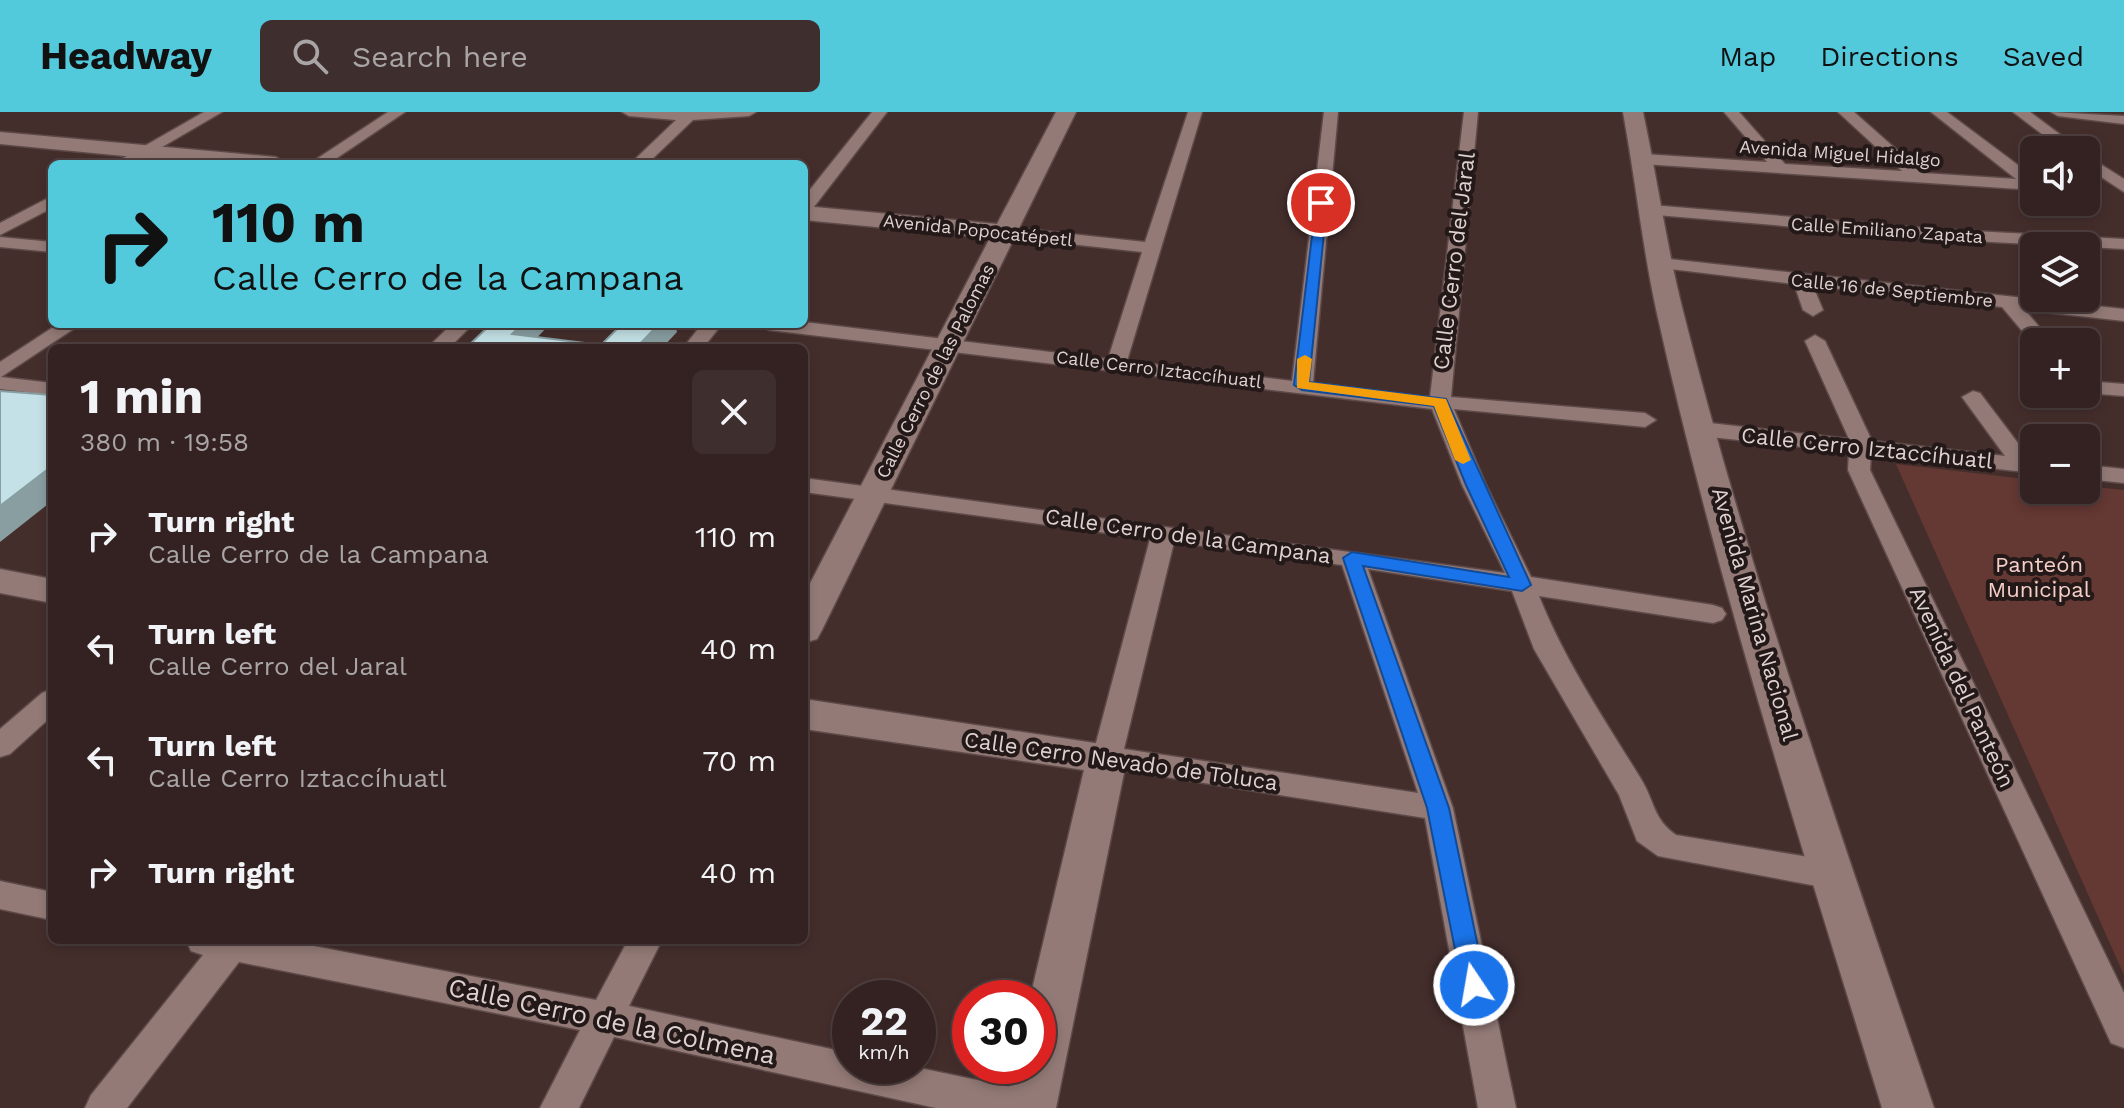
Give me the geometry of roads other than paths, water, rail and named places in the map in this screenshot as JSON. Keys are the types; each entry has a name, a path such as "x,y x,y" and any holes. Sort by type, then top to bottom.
{"street":[{"path":"128,160 215,112"},
{"path":"323,160 398,112"},
{"path":"629,112 749,112"},
{"path":"808,205 880,112"},
{"name":"Calle Cerro de las Palomas","path":"808,622 1066,112"},
{"path":"1116,364 1195,112"},
{"path":"1302,385 1331,112"},
{"name":"Calle Cerro del Jaral","path":"1471,112 1440,402 1474,485 1522,585 1547,649 1633,792 1654,839 1669,847 1833,875"},
{"name":"Avenida Marina Nacional","path":"1633,112 1660,263 1701,429 1833,875 1908,1108"},
{"path":"1731,112 1783,171"},
{"path":"1845,112 1920,179"},
{"path":"1938,112 2020,174"},
{"path":"2020,112 2053,136"},
{"path":"2058,112 2124,120"},
{"path":"642,160 691,114"},
{"path":"0,127 20,117"},
{"path":"0,138 232,160"},
{"name":"Avenida Miguel Hidalgo","path":"1643,159 1783,171 2020,184"},
{"path":"2100,170 2124,187"},
{"path":"2100,188 2124,187"},
{"path":"0,230 48,203"},
{"name":"Avenida Popocatépetl","path":"808,210 1152,248"},
{"name":"Calle Emiliano Zapata","path":"1651,210 1759,222 2124,244"},
{"path":"1759,222 1770,240"},
{"path":"0,242 48,247"},
{"name":"Calle 16 de Septiembre","path":"1660,263 2124,315"},
{"path":"1802,280 1813,310"},
{"path":"2009,303 2030,328"},
{"path":"0,371 65,328"},
{"path":"441,344 459,328"},
{"path":"696,344 709,328"},
{"name":"Calle Cerro Iztaccíhuatl","path":"805,328 1440,402 1645,420"},
{"name":"Avenida del Panteón","path":"1815,341 1859,433 1859,470 2124,1031"},
{"path":"0,383 48,389"},
{"path":"2100,388 2124,390"},
{"path":"1973,397 2020,455"},
{"name":"Calle Cerro Iztaccíhuatl","path":"1701,429 2020,465"},
{"path":"2100,473 2124,476"},
{"name":"Calle Cerro de la Campana","path":"808,485 1352,558 1713,614"},
{"path":"1030,1108 1107,758 1164,532"},
{"path":"1352,558 1438,808 1497,1108"},
{"path":"0,581 48,590"},
{"path":"0,746 48,704"},
{"name":"Calle Cerro Nevado de Toluca","path":"808,715 1438,808"},
{"path":"0,895 48,905"},
{"path":"104,1108 222,944"},
{"name":"Calle Cerro de la Colmena","path":"233,944 605,1018 1020,1108"},
{"path":"559,1108 643,944"}],"park label":[{"name":"Panteón Municipal","path":"2039,576"}]}
